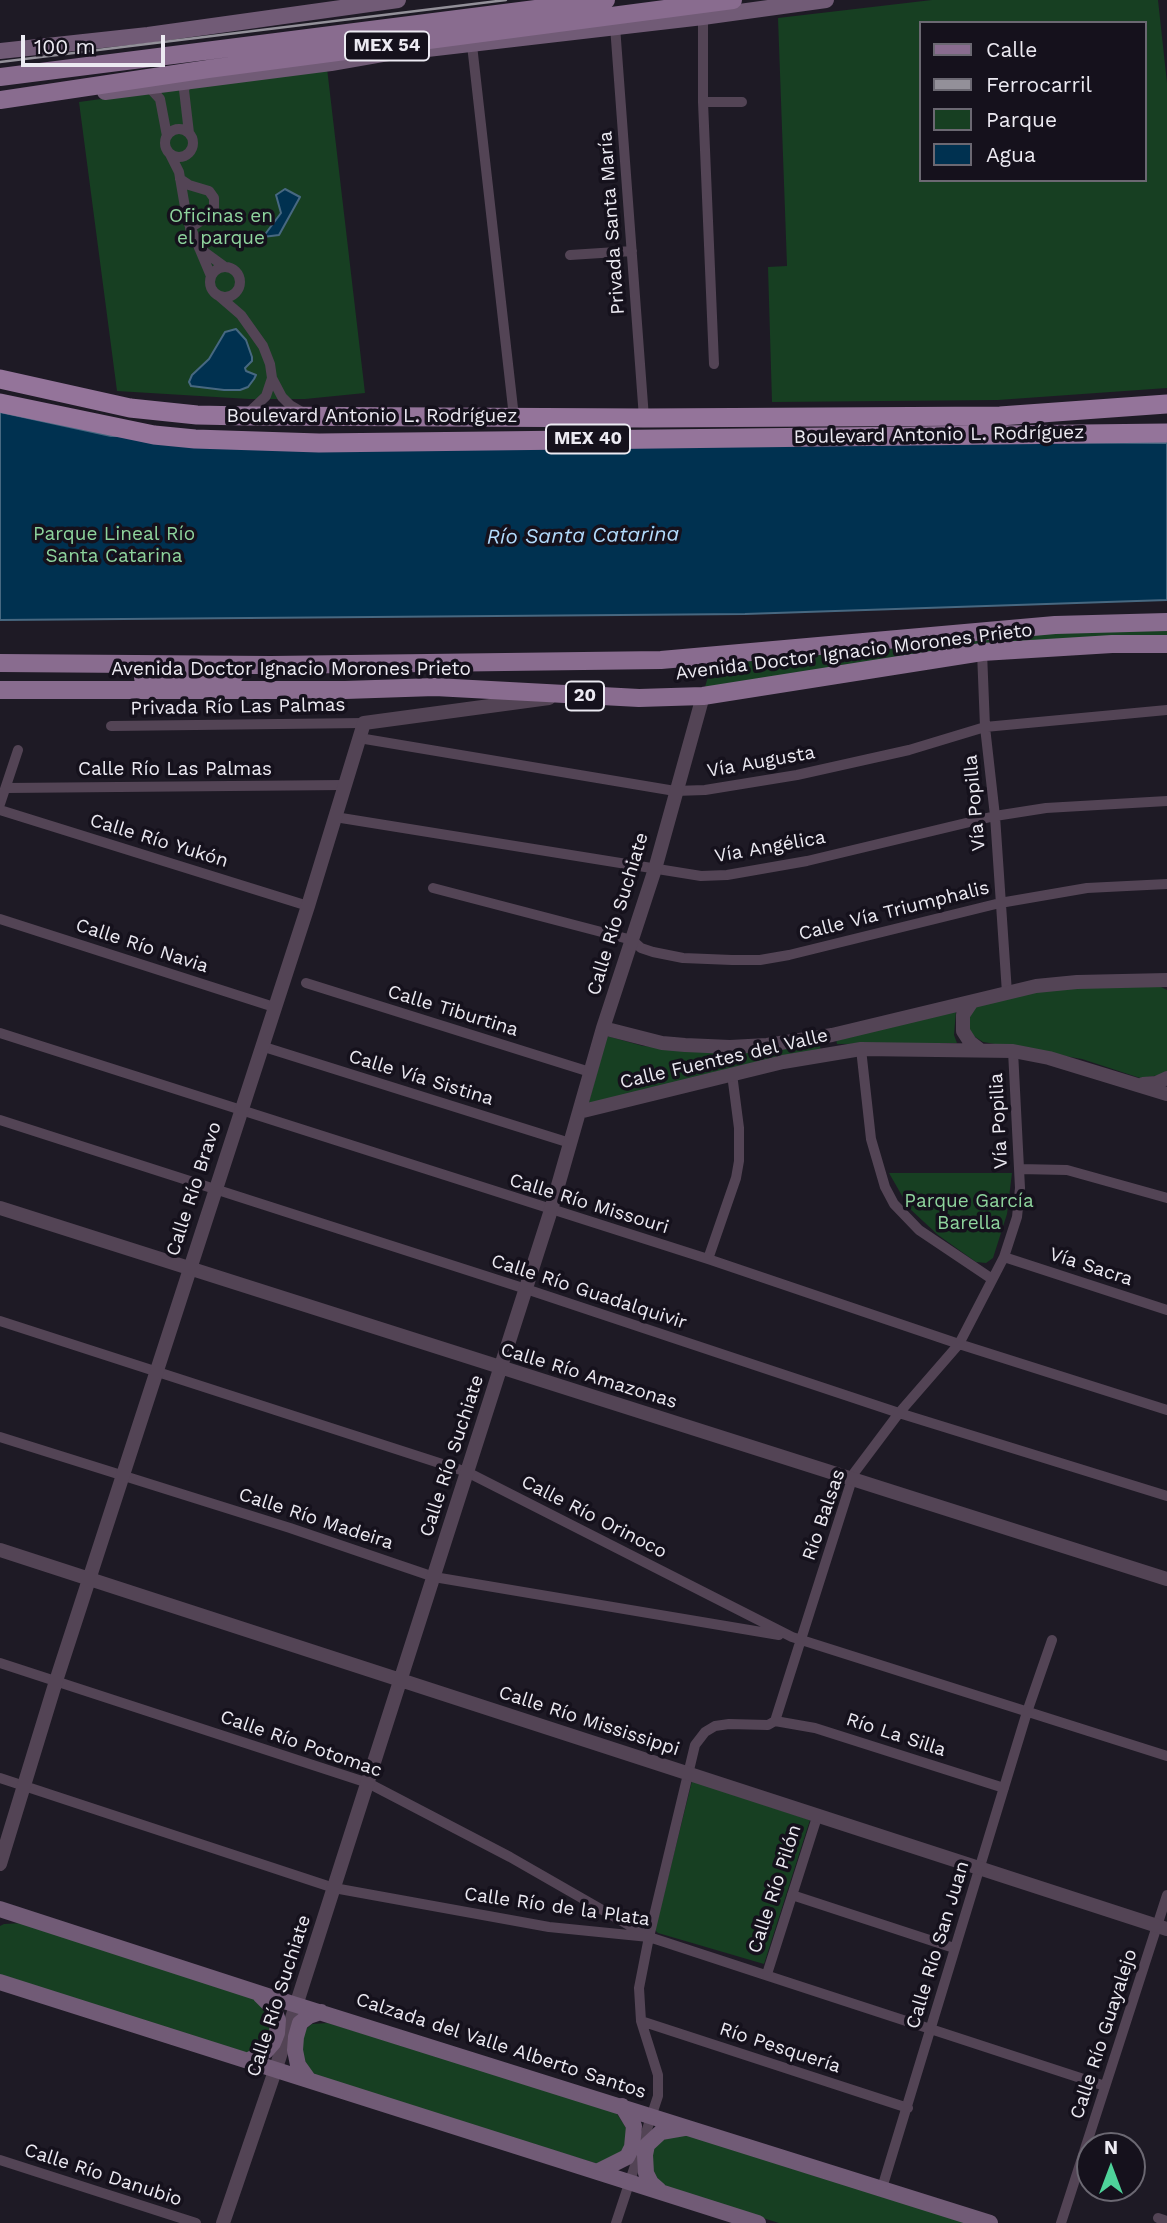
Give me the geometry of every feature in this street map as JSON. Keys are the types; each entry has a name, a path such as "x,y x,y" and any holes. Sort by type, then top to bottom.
{"highway":[{"path":"0,367 57,394"},
{"name":"Boulevard Antonio L. Rodríguez","path":"0,379 57,394 139,410 197,415 644,418 1000,416 1167,404"},
{"name":"Boulevard Antonio L. Rodríguez","path":"4,402 154,435 319,443 1167,433"}],"main road":[{"path":"0,51 148,35 398,0"},
{"name":"MEX 54","path":"0,77 606,0"},
{"name":"MEX 54","path":"0,100 733,0"},
{"path":"85,66 75,76 44,82 40,93 73,96 331,63 395,52 472,45 826,0"},
{"name":"Avenida Doctor Ignacio Morones Prieto","path":"0,663 271,665 661,660 984,630 1167,622"},
{"name":"Avenida Doctor Ignacio Morones Prieto","path":"0,690 345,690 435,687 639,698 703,696 982,652 1112,644 1167,644"},
{"path":"0,679 237,676 252,674 271,665"},
{"name":"Calzada del Valle Alberto Santos","path":"4,1914 990,2223"},
{"path":"0,1982 758,2223"},
{"path":"250,2060 266,2051 273,2043 278,2020 273,2008 255,1991"},
{"path":"308,2079 299,2065 295,2050 297,2032 300,2023 321,2012"},
{"path":"600,2171 626,2157 632,2147 634,2126 622,2106"},
{"path":"661,2192 650,2183 646,2174 644,2163 647,2145 661,2132 690,2128"}],"street":[{"path":"703,17 703,102 714,364"},
{"name":"Privada Santa María","path":"615,26 644,418"},
{"path":"472,45 514,417"},
{"path":"180,176 192,146 184,90 187,82"},
{"path":"149,87 160,99 167,136 166,146 180,176 190,228 199,248 215,270 211,289 241,315 263,346 272,378 282,397 307,415"},
{"path":"703,102 742,102"},
{"path":"167,136 178,130 189,134"},
{"path":"170,154 187,154"},
{"path":"180,176 188,185 209,191 214,198 214,208 208,216 190,228"},
{"path":"199,248 215,270 236,272 240,281 238,288 241,315"},
{"path":"570,256 632,251"},
{"path":"219,296 228,296 238,288"},
{"path":"245,416 266,396 272,378"},
{"name":"Vía Popilla","path":"982,652 985,727 995,816 1007,993"},
{"path":"364,723 568,695"},
{"name":"Calle Río Suchiate","path":"223,2223 276,2068 551,1210 603,1028 655,869 703,696"},
{"name":"Vía Augusta","path":"359,738 675,791 705,790 797,775 909,750 985,727 1167,710"},
{"name":"Privada Río Las Palmas","path":"111,726 364,723"},
{"name":"Calle Río Bravo","path":"0,1864 56,1681 364,723"},
{"path":"0,804 18,750"},
{"name":"Calle Río Las Palmas","path":"6,788 344,785"},
{"name":"Vía Angélica","path":"335,817 701,876 761,870 807,861 995,816 1046,808 1167,801"},
{"name":"Calle Río Yukón","path":"0,810 307,906"},
{"name":"Calle Vía Triumphalis","path":"433,888 632,940 641,948 683,958 760,960 1000,903 1087,888 1167,884"},
{"name":"Calle Río Navia","path":"0,919 274,1007"},
{"path":"603,1028 662,1043 707,1047 767,1045 832,1035 1036,986 1077,982 1166,981"},
{"name":"Calle Tiburtina","path":"306,983 590,1072"},
{"path":"971,1003 963,1015 963,1031 979,1049"},
{"name":"Calle Río Missouri","path":"0,1033 708,1259 959,1344 1167,1410"},
{"path":"832,1035 831,1046 837,1053"},
{"name":"Calle Vía Sistina","path":"261,1046 570,1143"},
{"path":"861,1049 871,1139 881,1176 894,1204 919,1230 992,1279"},
{"name":"Calle Fuentes del Valle","path":"579,1112 732,1074 861,1049 1013,1051 1049,1058 1167,1094"},
{"name":"Vía Popilia","path":"959,1344 1004,1257 1017,1217 1019,1169 1013,1051"},
{"path":"708,1259 736,1178 739,1161 740,1128 732,1074"},
{"path":"1138,1084 1156,1083 1167,1078"},
{"name":"Calle Río Guadalquivir","path":"0,1120 526,1289 899,1413 1167,1496"},
{"path":"1019,1169 1067,1170 1167,1198"},
{"name":"Calle Río Amazonas","path":"0,1208 1167,1580"},
{"name":"Vía Sacra","path":"1004,1257 1167,1310"},
{"name":"Calle Río Orinoco","path":"0,1321 467,1472 796,1638 1167,1756"},
{"name":"Río Balsas","path":"773,1722 796,1638 854,1473 899,1413 959,1344"},
{"name":"Calle Río Madeira","path":"0,1437 434,1577 796,1638"},
{"name":"Calle Río Mississippi","path":"0,1550 1162,1927"},
{"name":"Calle Río San Juan","path":"881,2188 908,2108 1027,1712 1052,1640"},
{"name":"Calle Río Potomac","path":"0,1663 368,1783 509,1857 649,1937"},
{"name":"Río La Silla","path":"616,2223 658,2096 658,2074 641,2021 639,1988 688,1773 699,1739 715,1726 729,1724 773,1722 815,1728 1004,1788"},
{"name":"Calle Río de la Plata","path":"0,1778 334,1888 590,1933 649,1937 1105,2086"},
{"name":"Calle Río Pilón","path":"766,1974 818,1814"},
{"path":"792,1895 954,1948"},
{"name":"Calle Río Guayalejo","path":"1061,2223 1105,2086 1162,1927 1167,1895"},
{"path":"590,1933 600,1924 602,1909"},
{"name":"Río Pesquería","path":"641,2021 908,2108"},
{"name":"Calle Río Danubio","path":"0,2160 196,2223"}],"green space":[{"path":"932,0 1158,0 1167,83 1167,388 998,400 772,402 768,267 787,266 778,18"},
{"name":"Oficinas en el parque","path":"327,68 365,393 305,399 249,399 117,391 79,102"},
{"path":"1167,630 1167,639 899,659 842,665 705,687 712,663 1051,633"},
{"path":"1159,986 1167,990 1167,1072 1161,1075 1140,1078 1082,1059 983,1042 969,1033 966,1014 977,1005 1036,989"},
{"path":"956,1011 954,1035 957,1043 837,1044 836,1039"},
{"path":"607,1036 643,1046 724,1051 819,1043 821,1050 588,1105"},
{"name":"Parque García Barella","path":"889,1173 1012,1173 1007,1214 993,1258 986,1263 976,1262 938,1235 909,1208"},
{"path":"692,1781 810,1820 764,1964 655,1930"},
{"path":"23,1923 262,2000 275,2015 270,2047 239,2055 0,1978 0,1926"},
{"path":"328,2023 601,2105 617,2114 627,2129 628,2141 621,2158 605,2166 311,2077 301,2063 302,2032 312,2024"},
{"path":"687,2134 969,2223 779,2223 669,2189 655,2180 648,2155 656,2144 670,2136"}],"water":[{"path":"285,189 300,197 279,235 263,237 281,213 276,195"},
{"path":"236,329 246,340 252,357 252,361 245,368 246,371 256,375 248,387 224,390 191,386 189,382 192,375 209,359 225,332"},
{"name":"Río Santa Catarina","path":"0,412 111,436 1167,443 1167,600 745,614 0,620"}],"railway":[{"path":"0,62 506,0"}],"park label":[{"name":"Parque Lineal Río Santa Catarina","path":"114,545"}]}
